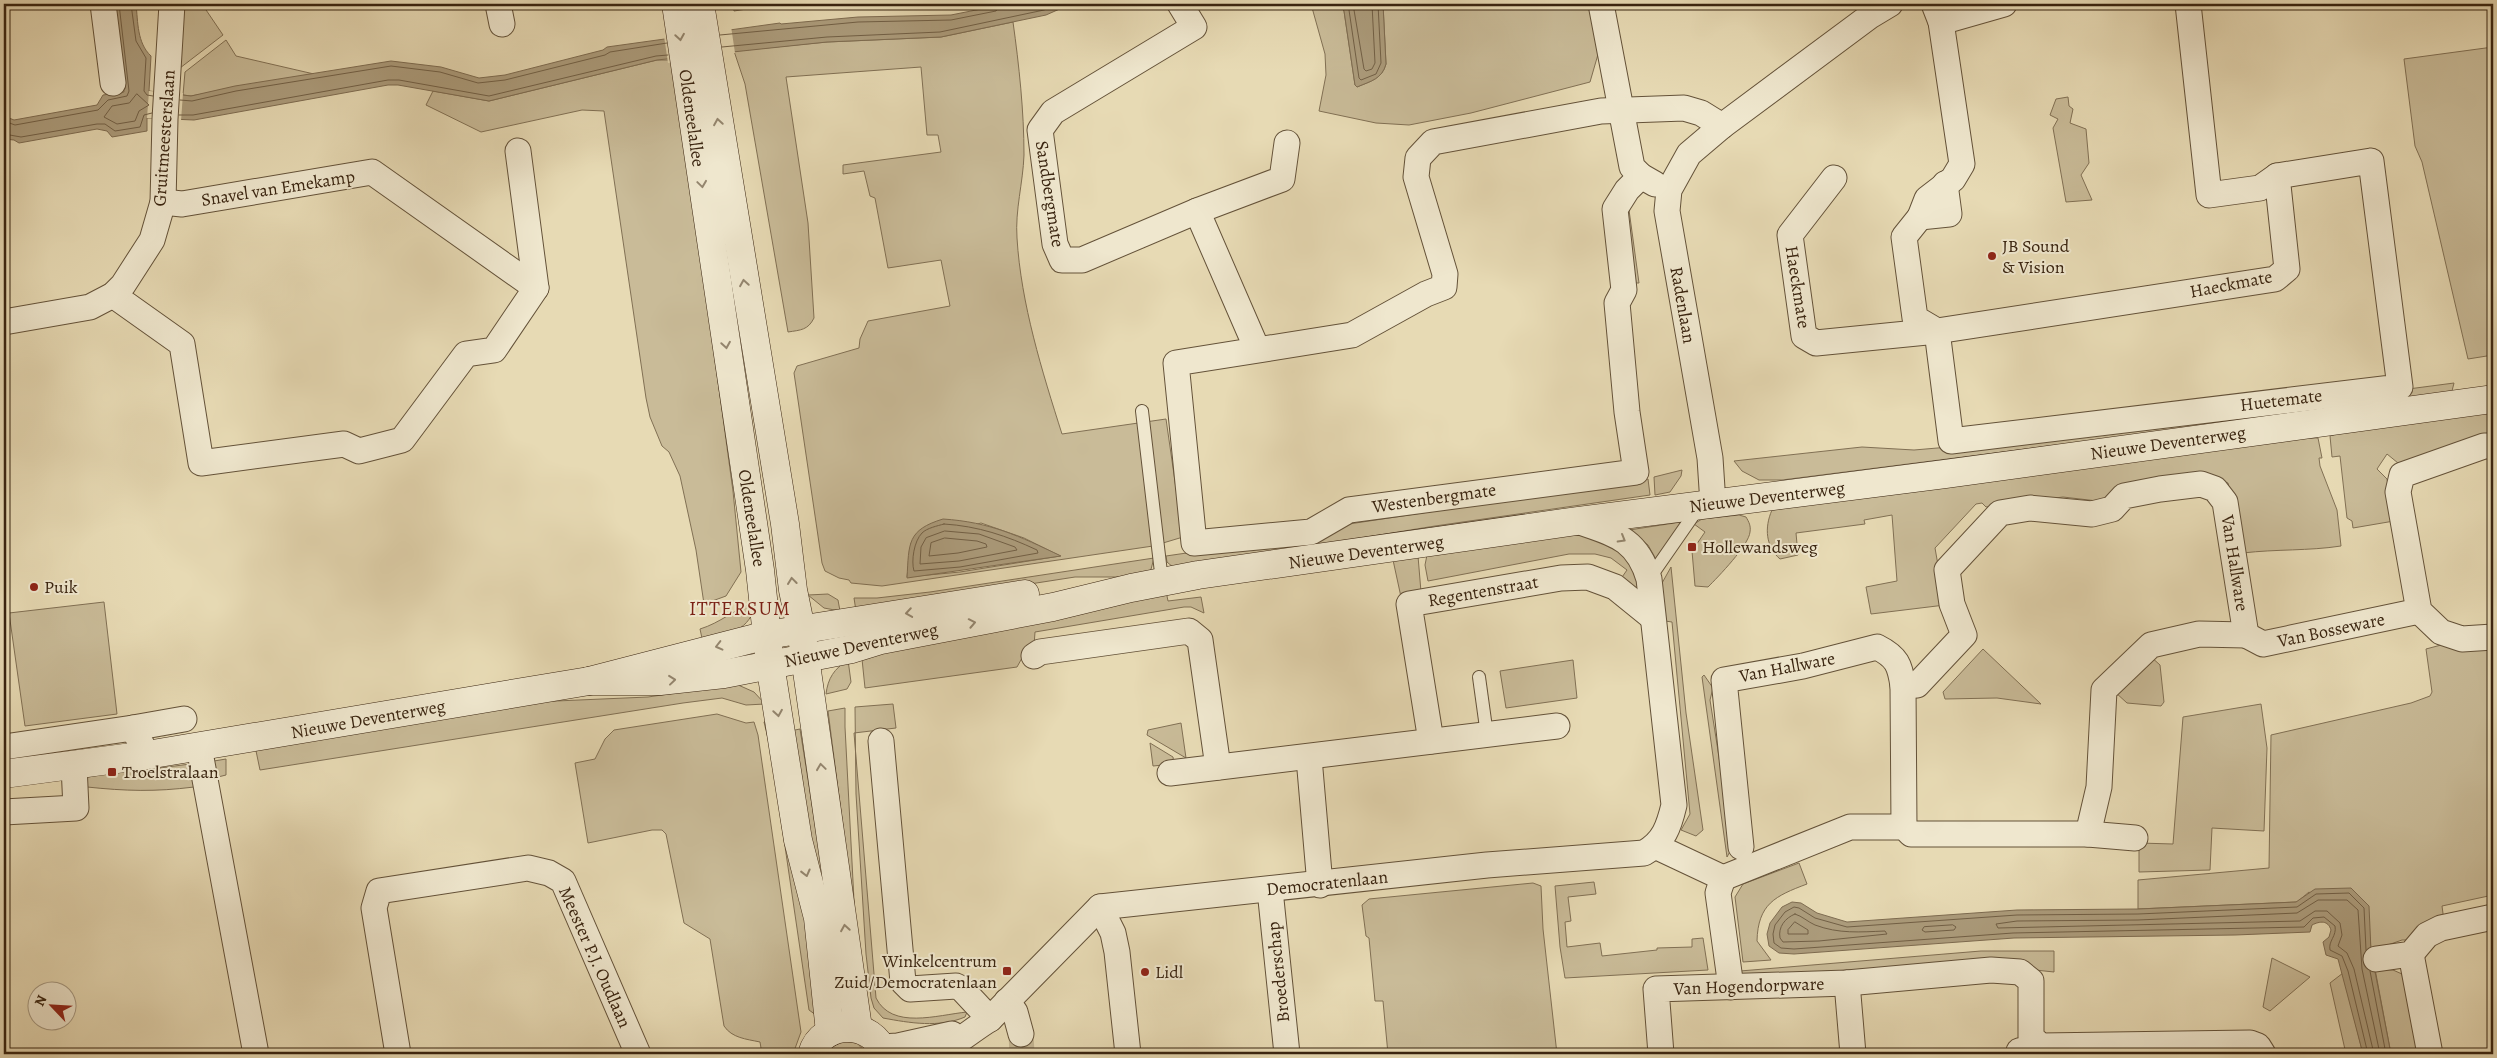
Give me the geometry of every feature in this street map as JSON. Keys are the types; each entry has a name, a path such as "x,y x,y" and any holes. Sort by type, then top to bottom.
{"main road":[{"name":"Oldeneelallee","path":"684,5 750,315 785,524 793,590 801,629 858,1028"},
{"name":"Oldeneelallee","path":"697,64 760,570 766,635 798,840 818,918 830,1032"},
{"name":"Nieuwe Deventerweg","path":"589,681 660,681 724,674 852,649 881,640 1053,608 1162,581 1577,521 2493,399"},
{"name":"Nieuwe Deventerweg","path":"11,773 147,755 589,681 766,635 801,629 1047,591 1131,588"},
{"path":"812,1054 820,1040 830,1032 844,1027 858,1028 872,1035 883,1051"}],"street":[{"path":"103,4 113,84"},
{"name":"Gruitmeesterslaan","path":"4,322 90,307 113,295 123,285 152,240 163,202 165,119 172,4"},
{"name":"Sandbergmate","path":"1180,4 1194,27 1052,112 1040,130 1054,244 1062,260 1082,260 1197,211 1282,179 1287,143"},
{"path":"1601,4 1632,167 1641,176 1669,190"},
{"name":"Radenlaan","path":"1707,504 1710,458 1668,211 1669,190 1689,154 1722,126 1870,16 1890,4"},
{"path":"1937,330 1915,318 1904,236 1920,217 1927,199 1953,180 1962,164 1938,13 2004,4"},
{"path":"2188,4 2210,195 2260,188 2277,176"},
{"path":"1622,109 1684,108 1701,113 1722,126"},
{"name":"Westenbergmate","path":"1622,109 1600,111 1433,142 1418,158 1416,177 1445,274 1444,287 1426,294 1352,335 1176,363 1194,543 1311,532 1349,510 1636,472 1627,412 1618,303 1624,290 1615,209 1626,190 1641,176"},
{"path":"113,295 182,344 201,463 344,444 360,451 402,440 466,354 494,350 536,288 518,151"},
{"name":"Huetemate","path":"1937,330 1951,440 2400,387 2371,160 2277,176"},
{"name":"Snavel van Emekamp","path":"163,202 182,204 372,172 536,288"},
{"name":"Haeckmate","path":"1834,178 1790,235 1804,336 1816,343 1937,330 2275,279 2287,269 2277,176"},
{"path":"1197,211 1257,349"},
{"path":"2493,446 2484,446 2402,475 2398,492 2419,610 2441,632 2462,639 2493,638"},
{"name":"Van Hallware","path":"1903,686 1917,686 1964,634 1952,604 1947,570 2000,513 2030,508 2092,514 2112,509 2124,496 2201,484 2215,489 2225,502 2246,635 2198,634 2151,645 2104,690 2099,787 2088,834"},
{"path":"1577,521 1609,532 1628,542 1644,560 1650,579 1652,617 1674,805 1668,827 1655,846 1722,878 1850,828 1904,827 1911,834 2088,834 2135,838"},
{"name":"Regentenstraat","path":"1431,742 1409,604 1561,578 1588,577 1615,587 1652,617"},
{"name":"Van Bosseware","path":"2246,635 2263,644 2419,610"},
{"path":"1034,656 1040,652 1189,631 1200,640 1218,767"},
{"name":"Van Hallware","path":"1741,847 1724,680 1803,666 1877,647 1887,652 1901,666 1903,686 1904,827"},
{"name":"Nieuwe Deventerweg","path":"11,773 9,746 184,720"},
{"path":"1170,773 1309,758 1557,726"},
{"path":"133,728 147,755"},
{"path":"882,741 903,982 910,989 956,986 962,989 981,1024"},
{"path":"199,746 256,1054"},
{"path":"1309,758 1320,885"},
{"path":"4,812 76,808 74,766"},
{"name":"Democratenlaan","path":"1100,907 1320,885 1487,865 1644,853 1655,846"},
{"name":"Meester P.J. Oudlaan","path":"398,1054 374,908 379,892 528,868 549,873 562,881 638,1054"},
{"path":"1722,878 1718,892 1731,988"},
{"name":"Broederschap","path":"1270,890 1287,1054"},
{"path":"932,1054 948,1049 981,1024 1007,1001 1100,907 1113,933 1117,952 1128,1054"},
{"path":"2430,1054 2396,956 2441,928 2493,917"},
{"name":"Van Hogendorpware","path":"1661,1054 1656,989 1847,983 1991,970 2020,972 2031,981 2030,1050 2216,1049 2250,1043 2258,1046 2264,1054"},
{"name":"Van Hogendorpware","path":"1847,983 1853,1054"},
{"path":"1007,1001 1015,1012 1021,1034"},
{"path":"883,1051 981,1024"}],"lane":[{"path":"1142,411 1162,581"},
{"path":"1650,579 1707,504"},
{"path":"1478,677 1487,735"}],"shaded area":[{"path":"183,4 202,4 223,35 180,68"},
{"path":"733,4 778,4 734,11"},
{"path":"1311,4 1340,4 1344,11 1355,85 1357,87 1379,76 1386,64 1383,4 1595,4 1601,44 1590,82 1471,113 1409,125 1376,123 1319,111 1326,75 1325,54"},
{"path":"1013,22 1021,88 1024,138 1017,228 1019,263 1034,337 1062,434 1166,419 1183,537 1153,546 882,586 851,583 849,580 839,578 825,571 822,563 794,373 797,366 859,348 860,339 868,321 950,306 941,260 888,268 875,198 870,196 864,171 843,174 843,165 941,152 938,135 927,135 921,67 786,77 808,223 814,318 807,327 788,332 745,84 734,51 827,42 941,37","holes":["981,523 1024,538 1060,556 960,572 907,577 911,543"]},
{"path":"226,40 236,56 314,74 191,96 183,95 185,72"},
{"path":"2493,47 2493,355 2468,359 2422,162 2415,146 2404,59"},
{"path":"657,60 668,60 675,68 733,491 741,572 726,596 704,604 696,550 680,476 669,452 662,446 650,417 646,398 604,111 582,110 481,132 426,105 433,91 489,101"},
{"path":"2068,97 2069,106 2073,109 2070,123 2086,129 2089,163 2081,175 2092,200 2066,202 2053,128 2058,119 2050,115 2056,99"},
{"path":"1626,206 1629,210 1639,283 1636,283"},
{"path":"2454,383 2451,395 1782,480 1759,480 1742,471 1734,461 1862,447 1914,450 1996,443"},
{"path":"2493,411 2493,437 2407,462 2398,463 2387,454 2377,469 2387,479 2394,521 2353,528 2352,521 2347,518 2340,456 2332,457 2330,436 2345,431"},
{"path":"2292,438 2318,438 2322,458 2319,458 2320,466 2337,510 2341,546 2243,553 2228,483 2209,475 2106,502 2063,497 1986,507 1982,503 1976,504 1935,548 1945,605 1871,614 1866,587 1897,581 1892,515 1864,520 1865,524 1796,533 1798,555 1780,559 1769,543 1767,530 1772,510 1917,488"},
{"path":"1682,470 1681,476 1670,492 1655,495 1654,477"},
{"path":"1648,479 1650,495 1435,526 1174,568 1167,562 1166,556 1317,534 1349,524"},
{"path":"1739,515 1746,517 1750,526 1750,532 1744,545 1708,587 1695,586 1692,551 1705,532 1694,524 1702,519"},
{"path":"1681,522 1657,561 1648,545 1629,530"},
{"path":"1576,535 1609,544 1624,554 1635,566 1638,576 1639,594 1620,580 1627,570 1611,558 1595,554 1569,554 1428,581 1425,565 1427,555 1547,537"},
{"path":"1418,556 1421,592 1401,597 1393,560"},
{"path":"1154,558 1150,573 1129,577 1075,577 856,611 854,598 877,598 930,592"},
{"path":"1671,567 1686,713 1703,830 1696,836 1681,830 1690,814 1672,622 1665,621 1657,592"},
{"path":"1166,591 1168,601 1201,597 1204,613 1191,607 1184,607 1035,632 1034,646 1027,649 1017,667 865,688 862,659 879,647"},
{"path":"828,594 838,600 840,611 824,608 808,595"},
{"path":"104,602 117,714 25,726 9,613"},
{"path":"755,602 753,612 744,625 729,634 703,643 700,629"},
{"path":"2441,645 2493,647 2493,895 2442,906 2444,921 2416,940 2402,940 2371,951 2370,937 2309,892 2297,902 2138,909 2138,880 2269,868 2271,735 2411,703 2430,696 2432,692 2426,649"},
{"path":"1983,649 2041,704 1997,698 1945,699 1943,692"},
{"path":"2149,655 2160,665 2164,702 2161,706 2127,703 2115,692"},
{"path":"848,660 851,682 847,689 826,694 832,674"},
{"path":"1573,660 1577,698 1506,708 1500,671"},
{"path":"1704,675 1713,688 1710,700 1733,846 1727,857 1702,677"},
{"path":"736,684 754,692 765,704 746,705 722,698 683,703 260,770 255,746 529,700 556,701 648,697"},
{"path":"893,704 896,728 855,733 855,707"},
{"path":"2261,704 2267,748 2264,831 2212,828 2210,870 2139,872 2139,843 2173,844 2183,717"},
{"path":"845,708 845,727 855,920 828,711"},
{"path":"717,714 746,723 754,722 758,735 801,1032 793,1054 762,1054 760,1042 735,1036 724,1026 710,939 684,923 666,834 662,830 652,830 588,843 575,763 595,759 605,739 614,730"},
{"path":"773,719 805,898 816,1015 809,1010 771,751 764,722"},
{"path":"1181,723 1186,758 1147,735 1148,730"},
{"path":"800,729 819,849 834,903 830,966 790,731"},
{"path":"1150,743 1173,757 1174,764 1153,766"},
{"path":"856,751 876,998 883,1008 893,1014 904,1017 929,1017 967,1012 965,1017 945,1022 914,1023 883,1018 874,1008 871,998 866,954 856,794"},
{"path":"226,759 226,775 210,779 208,762"},
{"path":"190,764 194,787 180,789 127,790 87,787 84,778 139,767 160,768"},
{"path":"1799,863 1807,884 1786,893 1770,903 1761,918 1758,928 1757,941 1771,960 1743,962 1735,897 1743,884"},
{"path":"1594,882 1596,894 1568,897 1571,921 1565,922 1567,947 1600,943 1602,956 1657,950 1657,948 1692,947 1692,939 1703,938 1708,970 1565,978 1560,947 1555,886"},
{"path":"1533,883 1541,886 1543,929 1557,1054 1388,1054 1383,1001 1375,1001 1369,938 1366,936 1362,905 1369,899"},
{"path":"1981,951 2054,951 2054,972 2035,970 2024,960 1743,976 1740,971"},
{"path":"2272,958 2310,977 2270,1011 2263,1007"},
{"path":"2375,969 2393,970 2402,974 2421,1054 2391,1054"},
{"path":"2343,973 2363,1054 2346,1054 2330,983"},
{"path":"844,1041 857,1043 867,1054 828,1054 832,1047"}],"water":[{"path":"114,4 136,4 141,39 146,51 151,56 149,91 191,96 235,86 391,61 441,67 479,78 505,75 603,50 607,47 780,23 858,17 951,15 1006,4 1071,4 1046,15 941,37 827,42 657,60 489,101 398,85 388,85 194,120 147,118 147,131 112,137 107,131 97,129 19,143 14,140 4,139 4,116 14,120 97,105 103,95 124,92"},
{"path":"1340,4 1383,4 1386,64 1379,76 1357,87 1355,85 1344,11"},
{"path":"943,519 975,523 1004,531 1061,556 907,578 908,556 916,533 931,523"},
{"path":"2351,888 2369,906 2371,951 2391,1054 2363,1054 2338,959 2326,955 2323,942 2329,937 2331,930 2328,924 2323,922 2312,925 2310,932 2014,938 1794,954 1779,953 1769,946 1767,934 1770,923 1782,907 1792,902 1801,903 1817,913 1847,922 2017,910 2138,909 2296,902 2315,889"}],"pier":[{"path":"731,26 735,53 668,63 664,36"},
{"path":"149,91 183,93 181,121 147,118"}],"tunnel":[{"path":"1021,1034 1022,1054"}],"place":[{"name":"JB Sound & Vision","path":"1992,256"},
{"name":"Hollewandsweg","path":"1692,547"},
{"name":"Puik","path":"34,587"},
{"name":"Troelstralaan","path":"112,772"},
{"name":"Winkelcentrum Zuid/Democratenlaan","path":"1007,971"},
{"name":"Lidl","path":"1145,972"}],"district":[{"name":"ITTERSUM","path":"740,608"}]}
